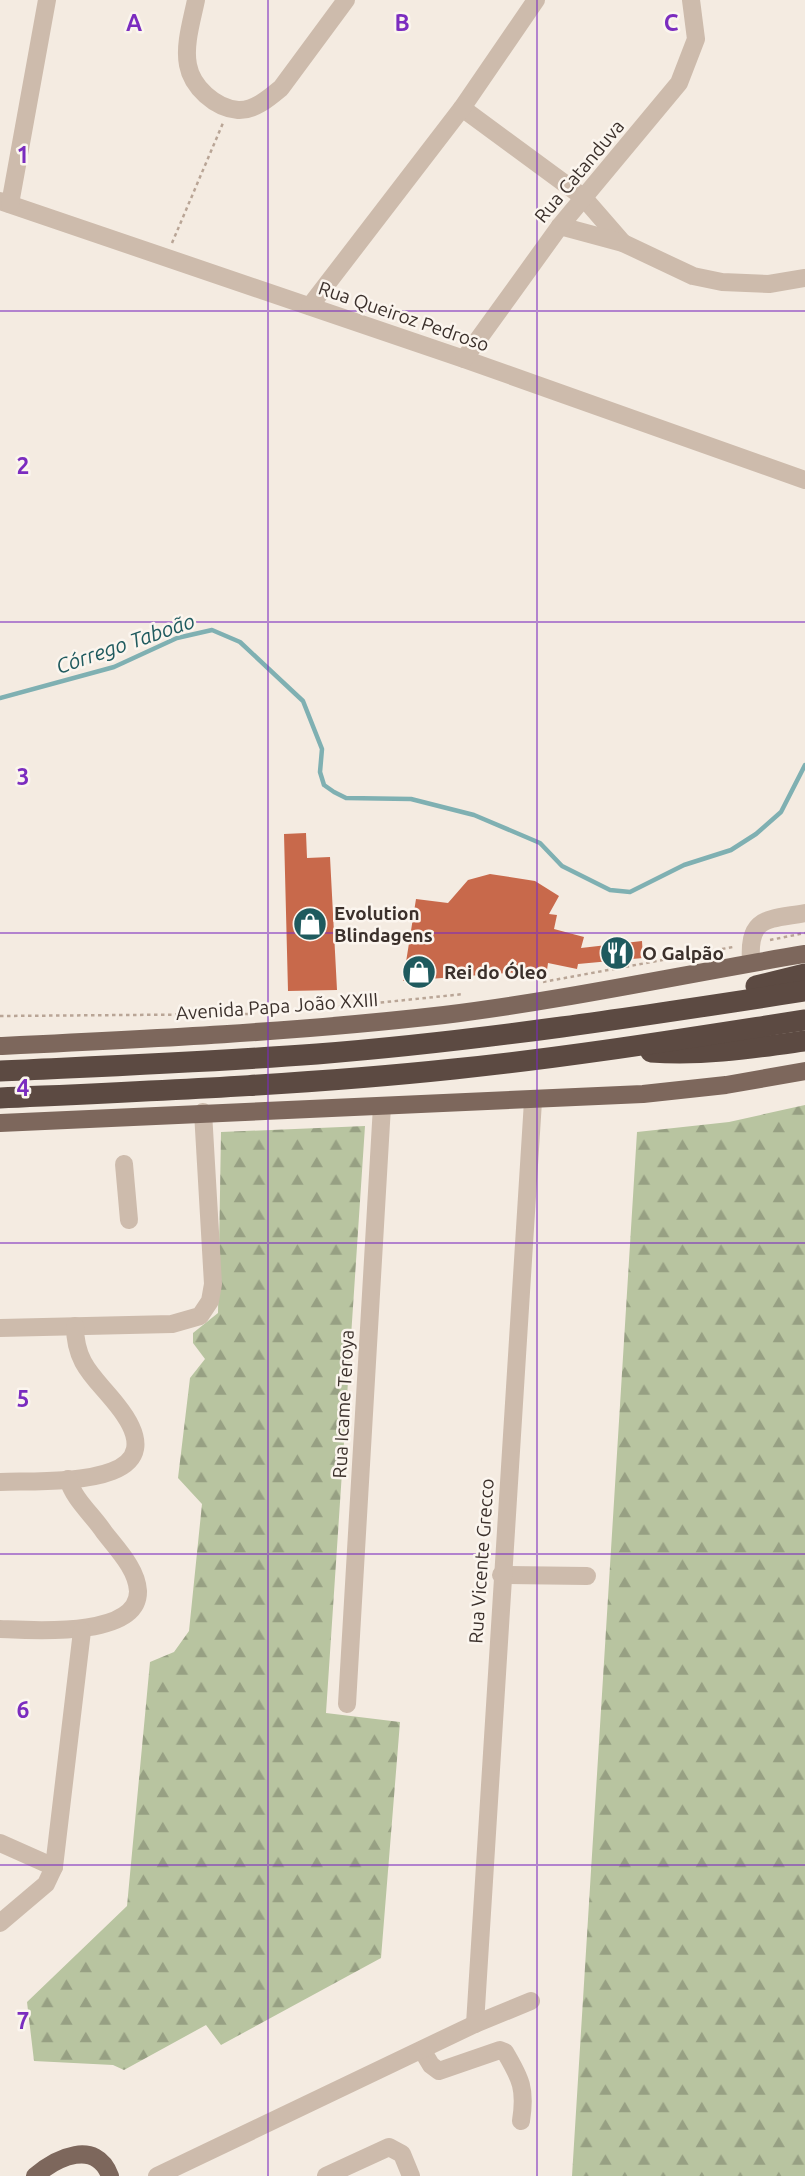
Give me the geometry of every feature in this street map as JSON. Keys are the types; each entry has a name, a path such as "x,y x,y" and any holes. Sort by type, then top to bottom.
{"highway":[{"path":"628,1019 699,997 805,974"},
{"path":"0,1071 331,1053 628,1019 805,991"},
{"path":"0,1098 362,1077 628,1048 805,1020"},
{"path":"628,1048 680,1055 805,1041"}],"main road":[{"name":"Avenida Papa João XXIII","path":"0,1046 306,1029 445,1014 559,999 805,954"},
{"path":"0,1123 203,1112 533,1101 712,1087 805,1071"},
{"path":"35,2176 54,2160 84,2155 101,2163 110,2176"}],"street":[{"path":"5,202 47,0"},
{"path":"191,3 188,66 202,91 238,110 267,100 281,88 346,0"},
{"path":"310,306 462,108 536,0"},
{"name":"Rua Catanduva","path":"464,359 560,226 679,83 696,39 691,0"},
{"path":"462,108 583,197 623,243"},
{"name":"Rua Queiroz Pedroso","path":"5,202 165,259 464,359 799,479"},
{"path":"560,226 623,243 693,276 748,285 805,278"},
{"path":"751,963 750,944 755,926 762,921 805,913"},
{"name":"Rua Vicente Grecco","path":"475,2024 501,1575 533,1101"},
{"name":"Rua Icame Teroya","path":"347,1704 382,1106"},
{"path":"0,1328 195,1320 206,1306 213,1284 203,1112"},
{"path":"124,1164 129,1220"},
{"path":"0,1482 92,1477 122,1467 134,1452 135,1440 127,1419 80,1359 75,1326"},
{"path":"91,1513 92,1477"},
{"path":"0,1629 82,1631 128,1611 135,1604 138,1592 131,1569 91,1513 75,1496 68,1479"},
{"path":"501,1575 587,1576"},
{"path":"0,1923 46,1884 54,1867 82,1631"},
{"path":"0,1843 54,1867"},
{"path":"0,1905 22,1903"},
{"path":"157,2176 475,2024 531,2001"},
{"path":"422,2050 431,2065 439,2071 500,2050 505,2052 520,2078 525,2097 521,2121"},
{"path":"326,2176 389,2147 401,2154 411,2176"}],"path":[{"path":"165,259 229,107"},
{"path":"543,982 805,933"},
{"path":"310,1010 465,994"},
{"path":"0,1016 260,1014"}],"green space":[{"path":"805,1105 805,2176 572,2176 637,1132 729,1122"},
{"path":"365,1126 326,1713 400,1722 381,1958 221,2045 206,2025 124,2070 113,2065 34,2061 27,2002 127,1906 150,1662 174,1652 189,1631 202,1504 178,1478 190,1378 205,1359 193,1343 193,1333 218,1313 221,1132"}],"building":[{"name":"Evolution Blindagens","path":"306,833 307,858 330,857 337,990 288,991 284,834"},
{"path":"490,874 535,881 559,896 549,914 557,915 554,929 584,937 581,948 642,941 643,958 578,964 577,969 548,963 547,970 403,981 416,899 448,903 468,880"}],"waterway":[{"name":"Córrego Taboão","path":"0,698 114,667 177,638 212,630 240,642 303,701 322,749 320,772 324,785 334,792 346,798 411,799 474,815 540,843 562,866 610,890 630,892 684,865 731,850 756,834 781,812 805,765"}],"place":[{"name":"Evolution Blindagens","path":"310,924"},
{"name":"O Galpão","path":"617,953"},
{"name":"Rei do Óleo","path":"419,972"}]}
